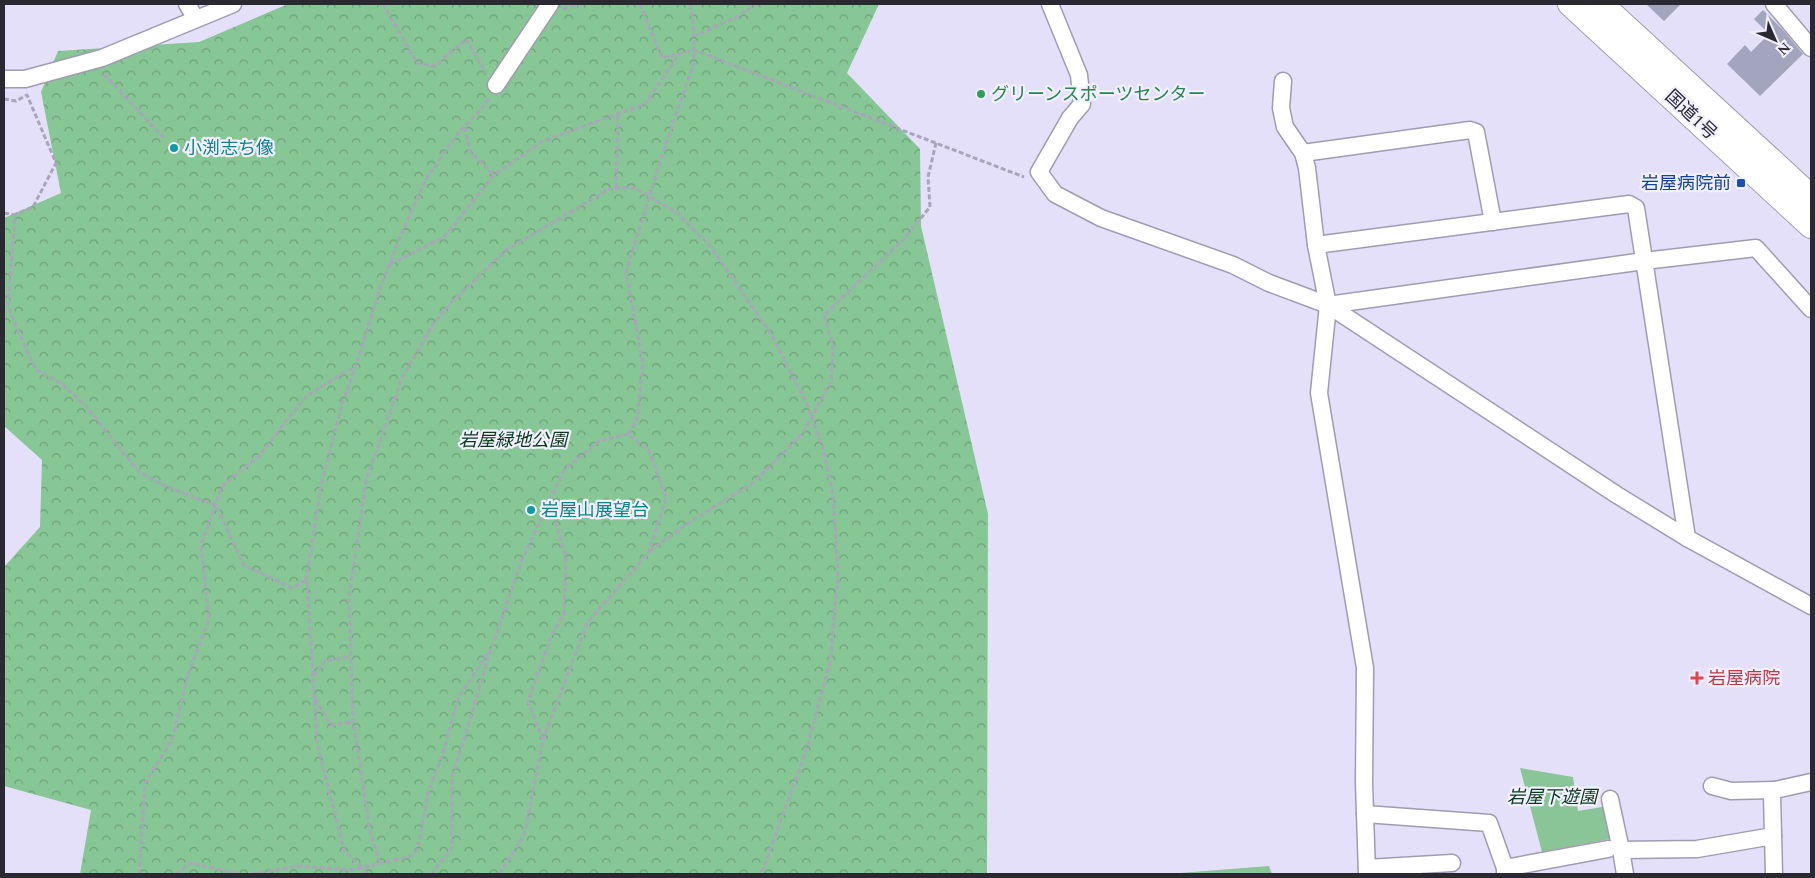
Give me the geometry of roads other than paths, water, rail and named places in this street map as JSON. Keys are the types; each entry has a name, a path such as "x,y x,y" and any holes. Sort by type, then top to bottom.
{"highway":[{"name":"国道1号","path":"1570,4 1811,226"},
{"name":"国道1号","path":"1601,4 1811,197"}],"street":[{"path":"187,4 196,19"},
{"path":"4,79 25,79 92,61 233,4"},
{"path":"496,85 550,4"},
{"path":"1050,4 1078,75 1082,104 1070,118 1039,172 1054,194 1101,218 1233,265 1269,283 1328,305 1546,450 1687,538 1811,606"},
{"path":"1774,4 1811,48"},
{"path":"1282,81 1282,108 1285,127 1303,153 1316,245 1328,305 1319,392 1365,668 1367,871 1452,863"},
{"path":"1303,153 1470,130 1476,132 1493,222"},
{"path":"1316,245 1629,204 1636,208 1687,538"},
{"path":"1328,305 1644,261 1756,248 1811,309"},
{"path":"1712,786 1731,791 1775,790 1811,782"},
{"path":"1774,874 1772,796 1775,790"},
{"path":"1610,798 1615,850 1626,874"},
{"path":"1365,814 1489,823 1505,871 1615,850 1698,849 1773,836"}],"place":[{"name":"グリーンスポーツセンター","path":"981,94"},
{"name":"小渕志ち像","path":"174,148"},
{"name":"岩屋病院前","path":"1741,183"},
{"name":"岩屋山展望台","path":"531,510"},
{"name":"岩屋病院","path":"1697,678"}],"park label":[{"name":"岩屋緑地公園","path":"513,440"},
{"name":"岩屋下遊園","path":"1552,797"}]}
